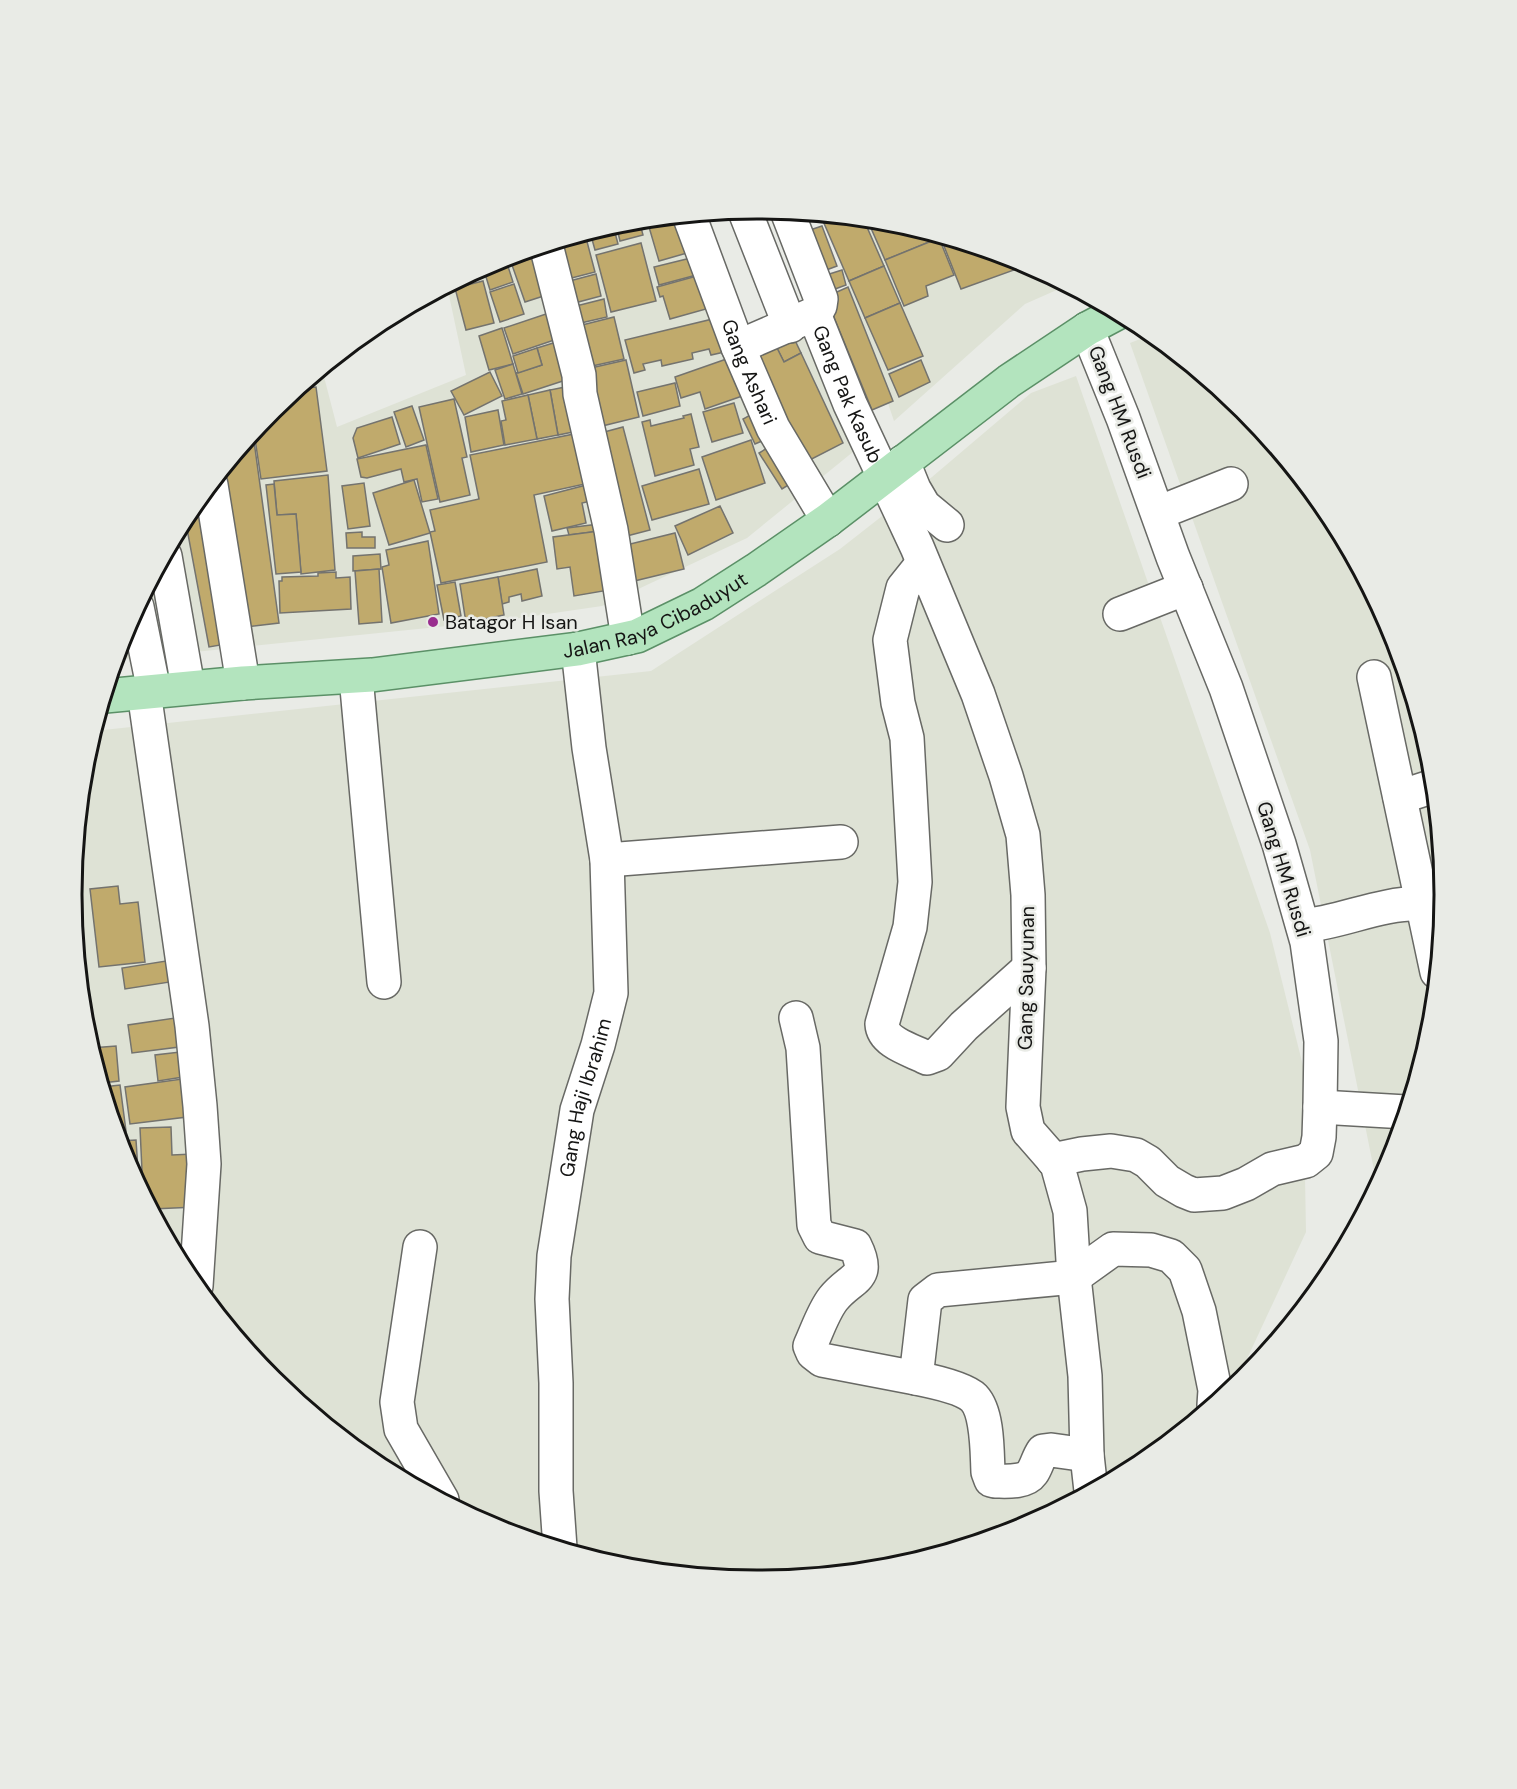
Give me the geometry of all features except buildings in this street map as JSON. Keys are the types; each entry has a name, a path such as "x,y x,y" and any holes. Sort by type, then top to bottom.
{"main road":[{"name":"Jalan Raya Cibaduyut","path":"113,695 188,687 356,677 578,649 628,638 657,627 703,604 828,520 1009,381 1087,329 1110,317"}],"street":[{"path":"738,347 802,320 749,218"},
{"name":"Gang Pak Kasub","path":"790,219 821,299 820,306 802,320 850,404 893,470"},
{"name":"Gang Ashari","path":"692,222 738,347 773,428 828,520"},
{"path":"548,252 579,375 580,394 612,530 628,638"},
{"name":"Gang HM Rusdi","path":"1053,1160 1111,1151 1136,1155 1148,1162 1167,1182 1184,1191 1194,1195 1222,1194 1272,1169 1306,1161 1316,1153 1319,1137 1321,1041 1303,926 1279,844 1230,699 1087,329"},
{"path":"893,470 914,489 924,506 947,525"},
{"name":"Gang Sauyunan","path":"893,470 923,563 978,694 1023,835 1028,895 1029,968 1023,1107 1028,1131 1057,1164 1070,1211 1074,1277 1085,1376 1090,1483"},
{"path":"1158,513 1231,484"},
{"path":"213,496 243,683"},
{"path":"923,563 903,588 890,640 898,703 907,738 915,882 910,927 882,1024 882,1031 887,1038 927,1058 933,1057 1029,968"},
{"path":"167,567 188,687"},
{"path":"1120,614 1186,588"},
{"path":"139,624 201,1106 204,1164 197,1271"},
{"name":"Gang Haji Ibrahim","path":"559,1540 556,1491 556,1393 552,1299 554,1256 577,1110 598,1045 611,993 607,860 589,748 578,649"},
{"path":"356,677 384,982"},
{"path":"1374,677 1432,950"},
{"path":"1400,797 1426,789"},
{"path":"607,860 841,842"},
{"path":"1303,926 1325,924 1404,903 1422,904"},
{"path":"796,1018 803,1048 814,1225 820,1237 855,1246 863,1261 856,1278 832,1299 810,1346 813,1353 822,1360 938,1383 972,1396 983,1412 988,1472 992,1480 1021,1480 1028,1477 1043,1451 1088,1455"},
{"path":"1320,1107 1399,1112"},
{"path":"420,1247 397,1402 401,1429 435,1488"},
{"path":"916,1378 925,1300 930,1294 938,1290 1074,1277 1113,1249 1151,1250 1171,1256 1185,1270 1199,1311 1215,1393"}],"shaded area":[{"path":"703,221 743,333 800,309 864,443 747,538 602,606 506,620 125,659 152,596 196,519 250,449 280,416 313,386 324,377 337,427 466,375 449,294 541,254 627,231"},
{"path":"827,222 890,231 976,254 1059,289 1025,304 894,421"},
{"path":"1142,338 1204,386 1237,416 1295,483 1344,556 1365,596 1399,677 1422,763 1429,806 1433,850 1433,939 1422,1026 1399,1112 1374,1172 1310,850 1130,343"},
{"path":"1076,376 1270,933 1303,1066 1306,1232 1244,1365 1170,1431 1134,1457 1057,1501 976,1535 890,1558 847,1565 803,1569 714,1569 627,1558 541,1535 460,1501 420,1480 383,1457 313,1403 280,1373 250,1340 196,1270 152,1193 134,1153 118,1112 95,1026 84,939 82,894 88,806 103,730 651,671 840,549 932,477 1031,393"}],"place":[{"name":"Batagor H Isan","path":"433,622"}]}
